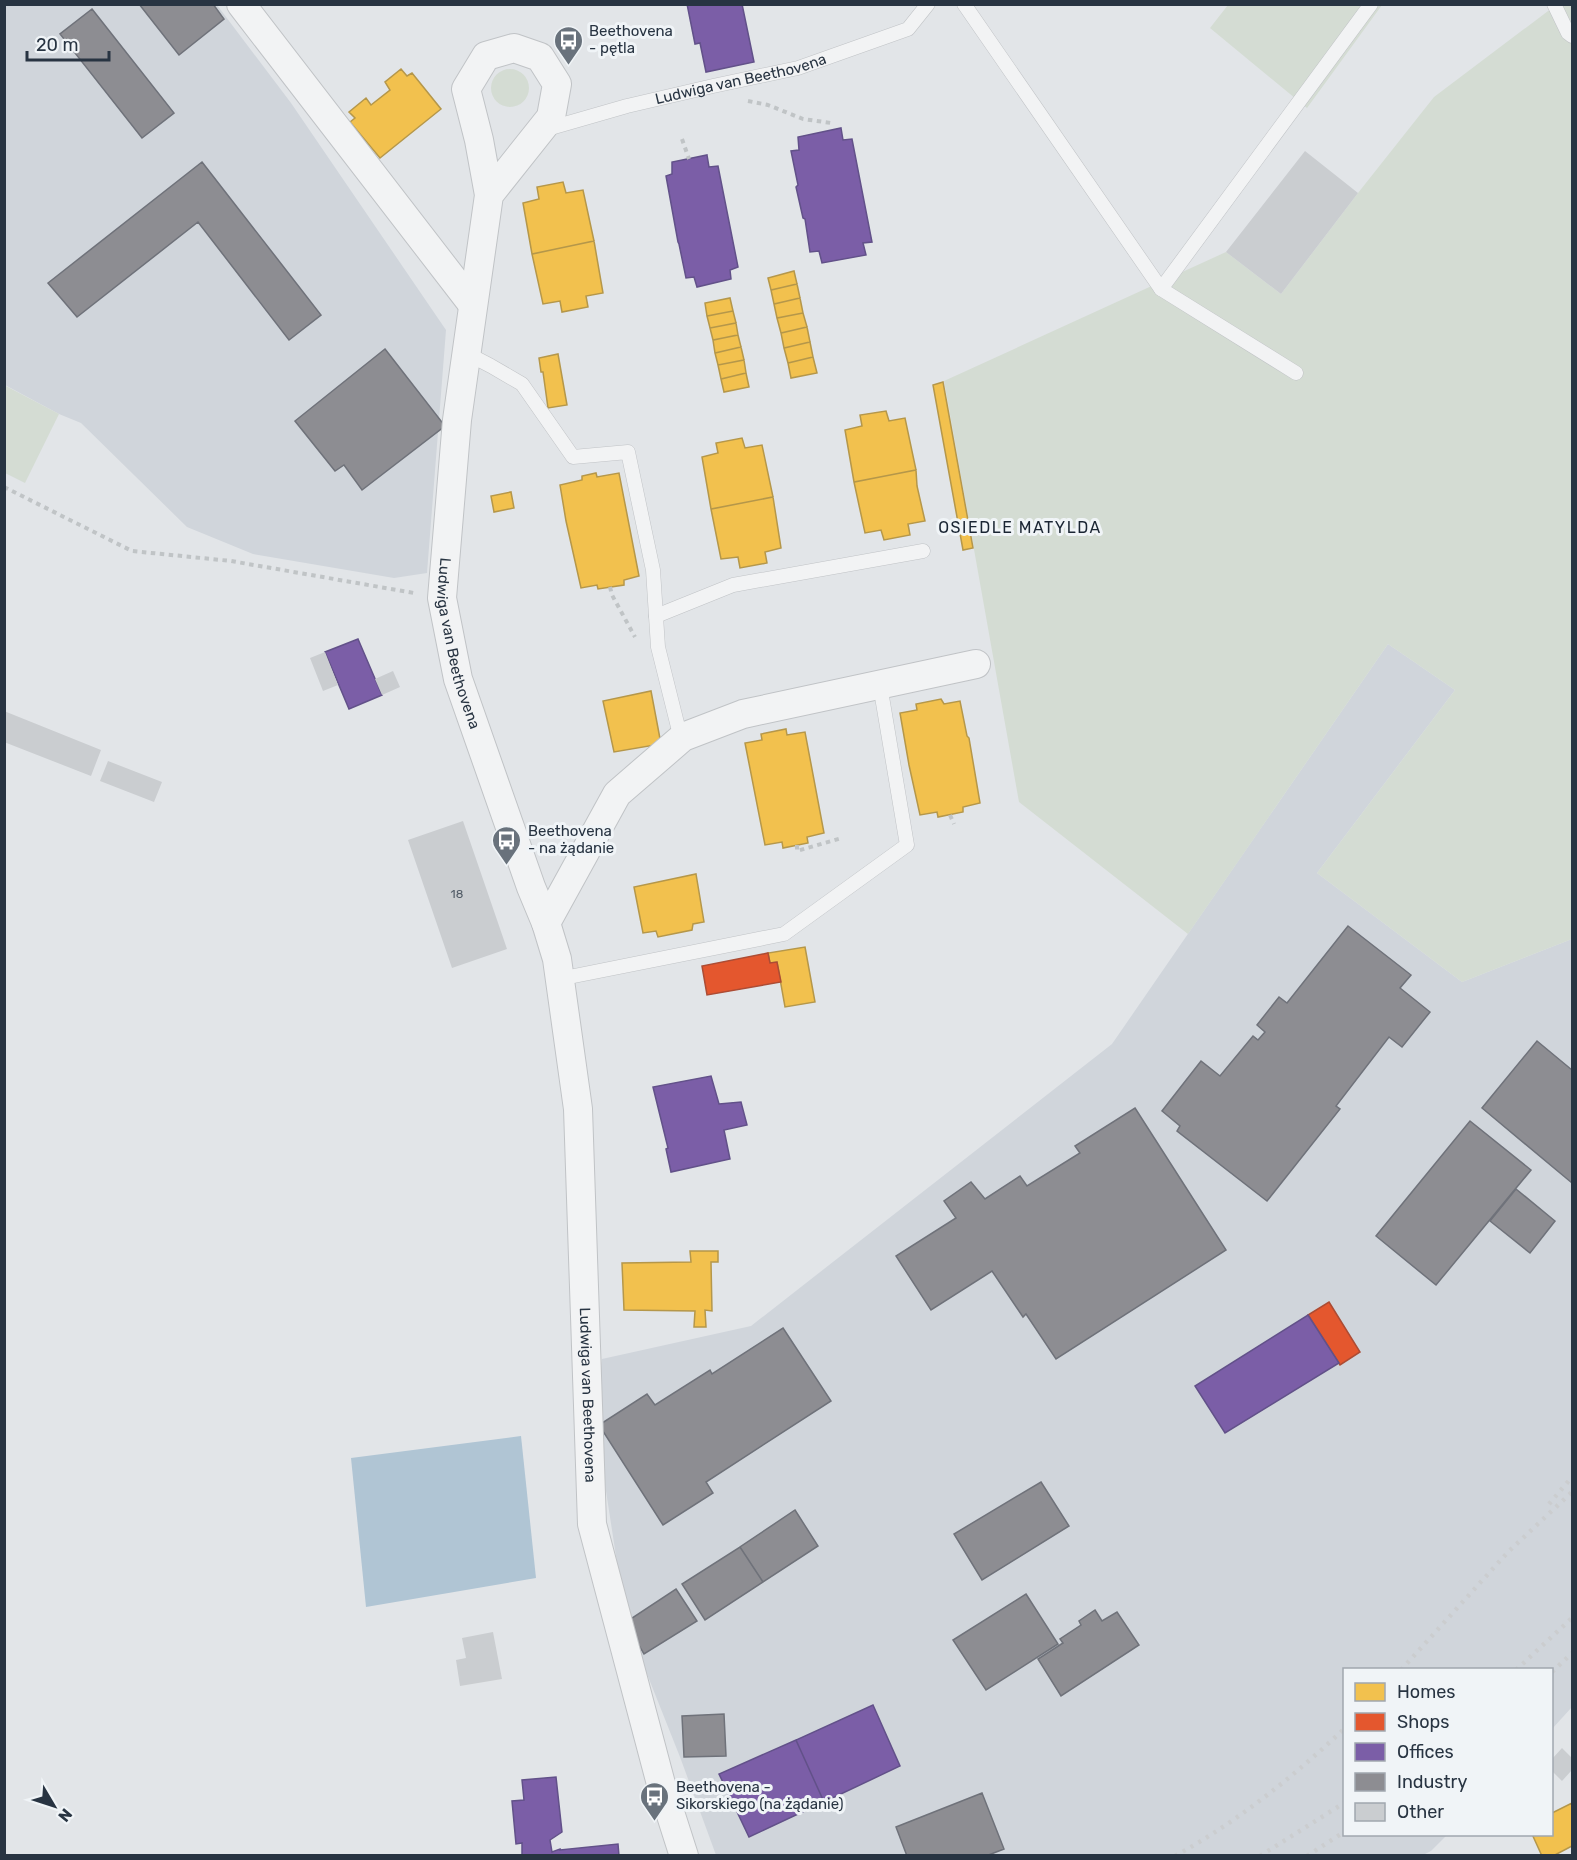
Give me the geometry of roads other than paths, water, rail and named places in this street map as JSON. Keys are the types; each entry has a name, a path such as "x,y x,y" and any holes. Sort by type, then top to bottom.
{"street":[{"path":"241,4 473,305"},
{"name":"Ludwiga van Beethovena","path":"489,195 551,117 557,84 540,57 514,48 486,56 466,89 479,140 489,195 457,420 441,598 458,680 531,887 546,923 556,959 578,1109 592,1524 661,1784 684,1856"},
{"path":"546,923 617,794 681,739 743,714 976,664"}],"lane":[{"name":"Ludwiga van Beethovena","path":"540,131 638,104 798,68 908,29 928,4"},
{"path":"964,4 1161,289 1296,373"},
{"path":"1161,289 1371,4"},
{"path":"1554,4 1568,33 1572,36"},
{"path":"466,353 522,384 573,457 628,452 653,570 658,647 681,739"},
{"path":"656,616 733,585 923,551"},
{"path":"559,979 784,934 907,845 880,685"}],"water":[{"path":"521,1436 536,1578 366,1607 351,1458"}],"railway":[{"path":"1549,1504 1572,1477"},
{"path":"1403,1668 1508,1552 1572,1492"},
{"path":"1518,1668 1572,1618"},
{"path":"1553,1671 1572,1653"},
{"path":"1175,1856 1220,1829 1264,1798 1343,1730"},
{"path":"1260,1856 1343,1804"},
{"path":"1307,1856 1343,1833"}],"place":[{"name":"Beethovena - pętla","path":"568,66"},
{"name":"Beethovena - na żądanie","path":"507,866"},
{"name":"Beethovena - Sikorskiego (na żądanie)","path":"655,1822"}],"district":[{"name":"OSIEDLE MATYLDA","path":"1020,527"}]}
